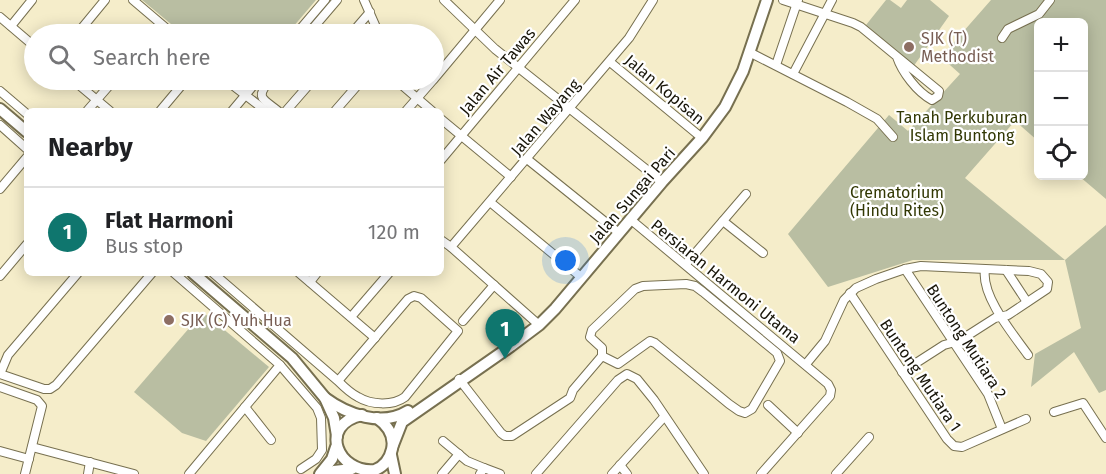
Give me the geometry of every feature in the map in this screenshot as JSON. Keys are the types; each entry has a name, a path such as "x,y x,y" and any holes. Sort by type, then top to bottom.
{"main road":[{"name":"Jalan Sungai Pari","path":"460,379 537,323 560,301 702,138 733,93 743,71 767,0"},
{"path":"0,109 24,129"},
{"path":"200,276 291,357 325,398 340,409 376,418 394,418 460,379"},
{"path":"322,474 334,471 362,472 379,468 392,450 402,422 460,379"},
{"path":"325,398 334,418 341,460 362,472"},
{"path":"322,474 332,459 337,441 347,421 363,415"},
{"path":"376,418 386,424 391,434 395,474"}],"street":[{"path":"10,26 32,0"},
{"path":"85,24 105,0"},
{"path":"133,0 160,24"},
{"path":"305,24 325,0"},
{"path":"317,24 337,0"},
{"path":"364,0 375,24"},
{"path":"444,0 475,31 518,67 662,182"},
{"path":"444,66 500,0"},
{"name":"Jalan Air Tawas","path":"444,156 575,0"},
{"name":"Jalan Wayang","path":"451,247 610,62 629,38 653,0"},
{"path":"783,0 798,3 861,27 897,57 940,93 936,99 928,98 900,66 897,57"},
{"path":"793,74 832,0"},
{"path":"1002,38 1008,29 1039,14 1050,0"},
{"path":"776,65 798,3"},
{"path":"360,24 370,12"},
{"path":"0,17 24,38"},
{"path":"749,52 877,119 893,137"},
{"name":"Jalan Kopisan","path":"610,62 702,138"},
{"path":"85,90 106,108"},
{"path":"90,108 106,90"},
{"path":"163,108 178,90"},
{"path":"238,90 262,108"},
{"path":"235,108 250,90"},
{"path":"262,90 260,95 262,98 274,108"},
{"path":"289,108 304,90"},
{"path":"338,108 353,90"},
{"path":"408,90 429,108"},
{"path":"409,108 424,90"},
{"path":"0,91 24,111"},
{"path":"444,121 511,177"},
{"path":"0,125 24,146"},
{"path":"527,159 619,233"},
{"path":"0,189 24,161"},
{"path":"686,264 746,194"},
{"path":"490,202 581,277"},
{"name":"Persiaran Harmoni Utama","path":"630,219 828,384 831,390 830,396 798,433"},
{"path":"723,220 763,253"},
{"path":"444,242 537,323"},
{"path":"1,273 24,247"},
{"path":"806,364 825,341 838,310 850,293 864,284 905,269 921,266 1036,272 1048,282 1047,289 1008,315 995,318 959,341 944,345 902,372"},
{"name":"Buntong Mutiara 2","path":"905,269 988,394 1002,429"},
{"path":"985,270 984,282 987,288 1002,316 1028,355"},
{"path":"1006,270 1027,302"},
{"path":"75,276 8,355 0,374 50,389 56,385 149,276"},
{"path":"177,276 280,365 317,408 321,417 321,455 301,469"},
{"path":"216,276 355,396 365,400 389,404 399,402 458,331 421,298 414,296 408,299 338,381"},
{"path":"303,276 375,338"},
{"path":"310,282 315,276"},
{"path":"351,317 385,276"},
{"path":"460,379 501,433 505,436 512,436 570,398 573,390 602,356 602,348 592,340 590,333 629,293 643,286 686,284 695,286 777,352 780,361 752,409 745,413 729,404 656,343 650,341 645,343 618,364 602,356"},
{"path":"463,321 494,285"},
{"name":"Buntong Mutiara 1","path":"850,293 950,444 962,447 1026,419"},
{"path":"189,474 280,365"},
{"path":"536,474 623,375 627,374 637,379 704,474"},
{"path":"0,387 40,402 42,411 26,474"},
{"path":"1054,412 1083,402 1106,438"},
{"path":"761,474 798,433 768,405"},
{"path":"244,407 271,440"},
{"path":"612,474 664,417"},
{"path":"836,474 869,437"},
{"path":"443,441 482,471 500,474"},
{"path":"32,447 134,474"},
{"path":"0,451 29,459"},
{"path":"442,474 459,454"},
{"path":"88,474 90,462"},
{"path":"620,465 627,474"}],"green space":[{"path":"142,0 316,0 296,24 171,24"},
{"name":"SJK (T) Methodist","path":"886,0 890,0 901,8 907,0 930,0 949,16 913,67 866,25"},
{"path":"991,0 1106,0 1106,199 1084,180 1088,180 1088,18 1034,18 1034,138 1015,121 965,178 1065,260 913,260 828,287 788,234 889,115 908,131 960,74 941,57"},
{"path":"1106,225 1106,390 1099,393 1074,352 1031,387 1035,354 1081,328 1065,260"},
{"path":"203,312 269,367 206,441 182,433 134,392"}],"place":[{"name":"SJK (T) Methodist","path":"909,47"},
{"name":"SJK (C) Yuh Hua","path":"169,320"},
{"name":"Flat Harmoni","path":"505,359"}],"park label":[{"name":"Tanah Perkuburan Islam Buntong","path":"962,126"},
{"name":"Crematorium (Hindu Rites)","path":"897,201"}]}
